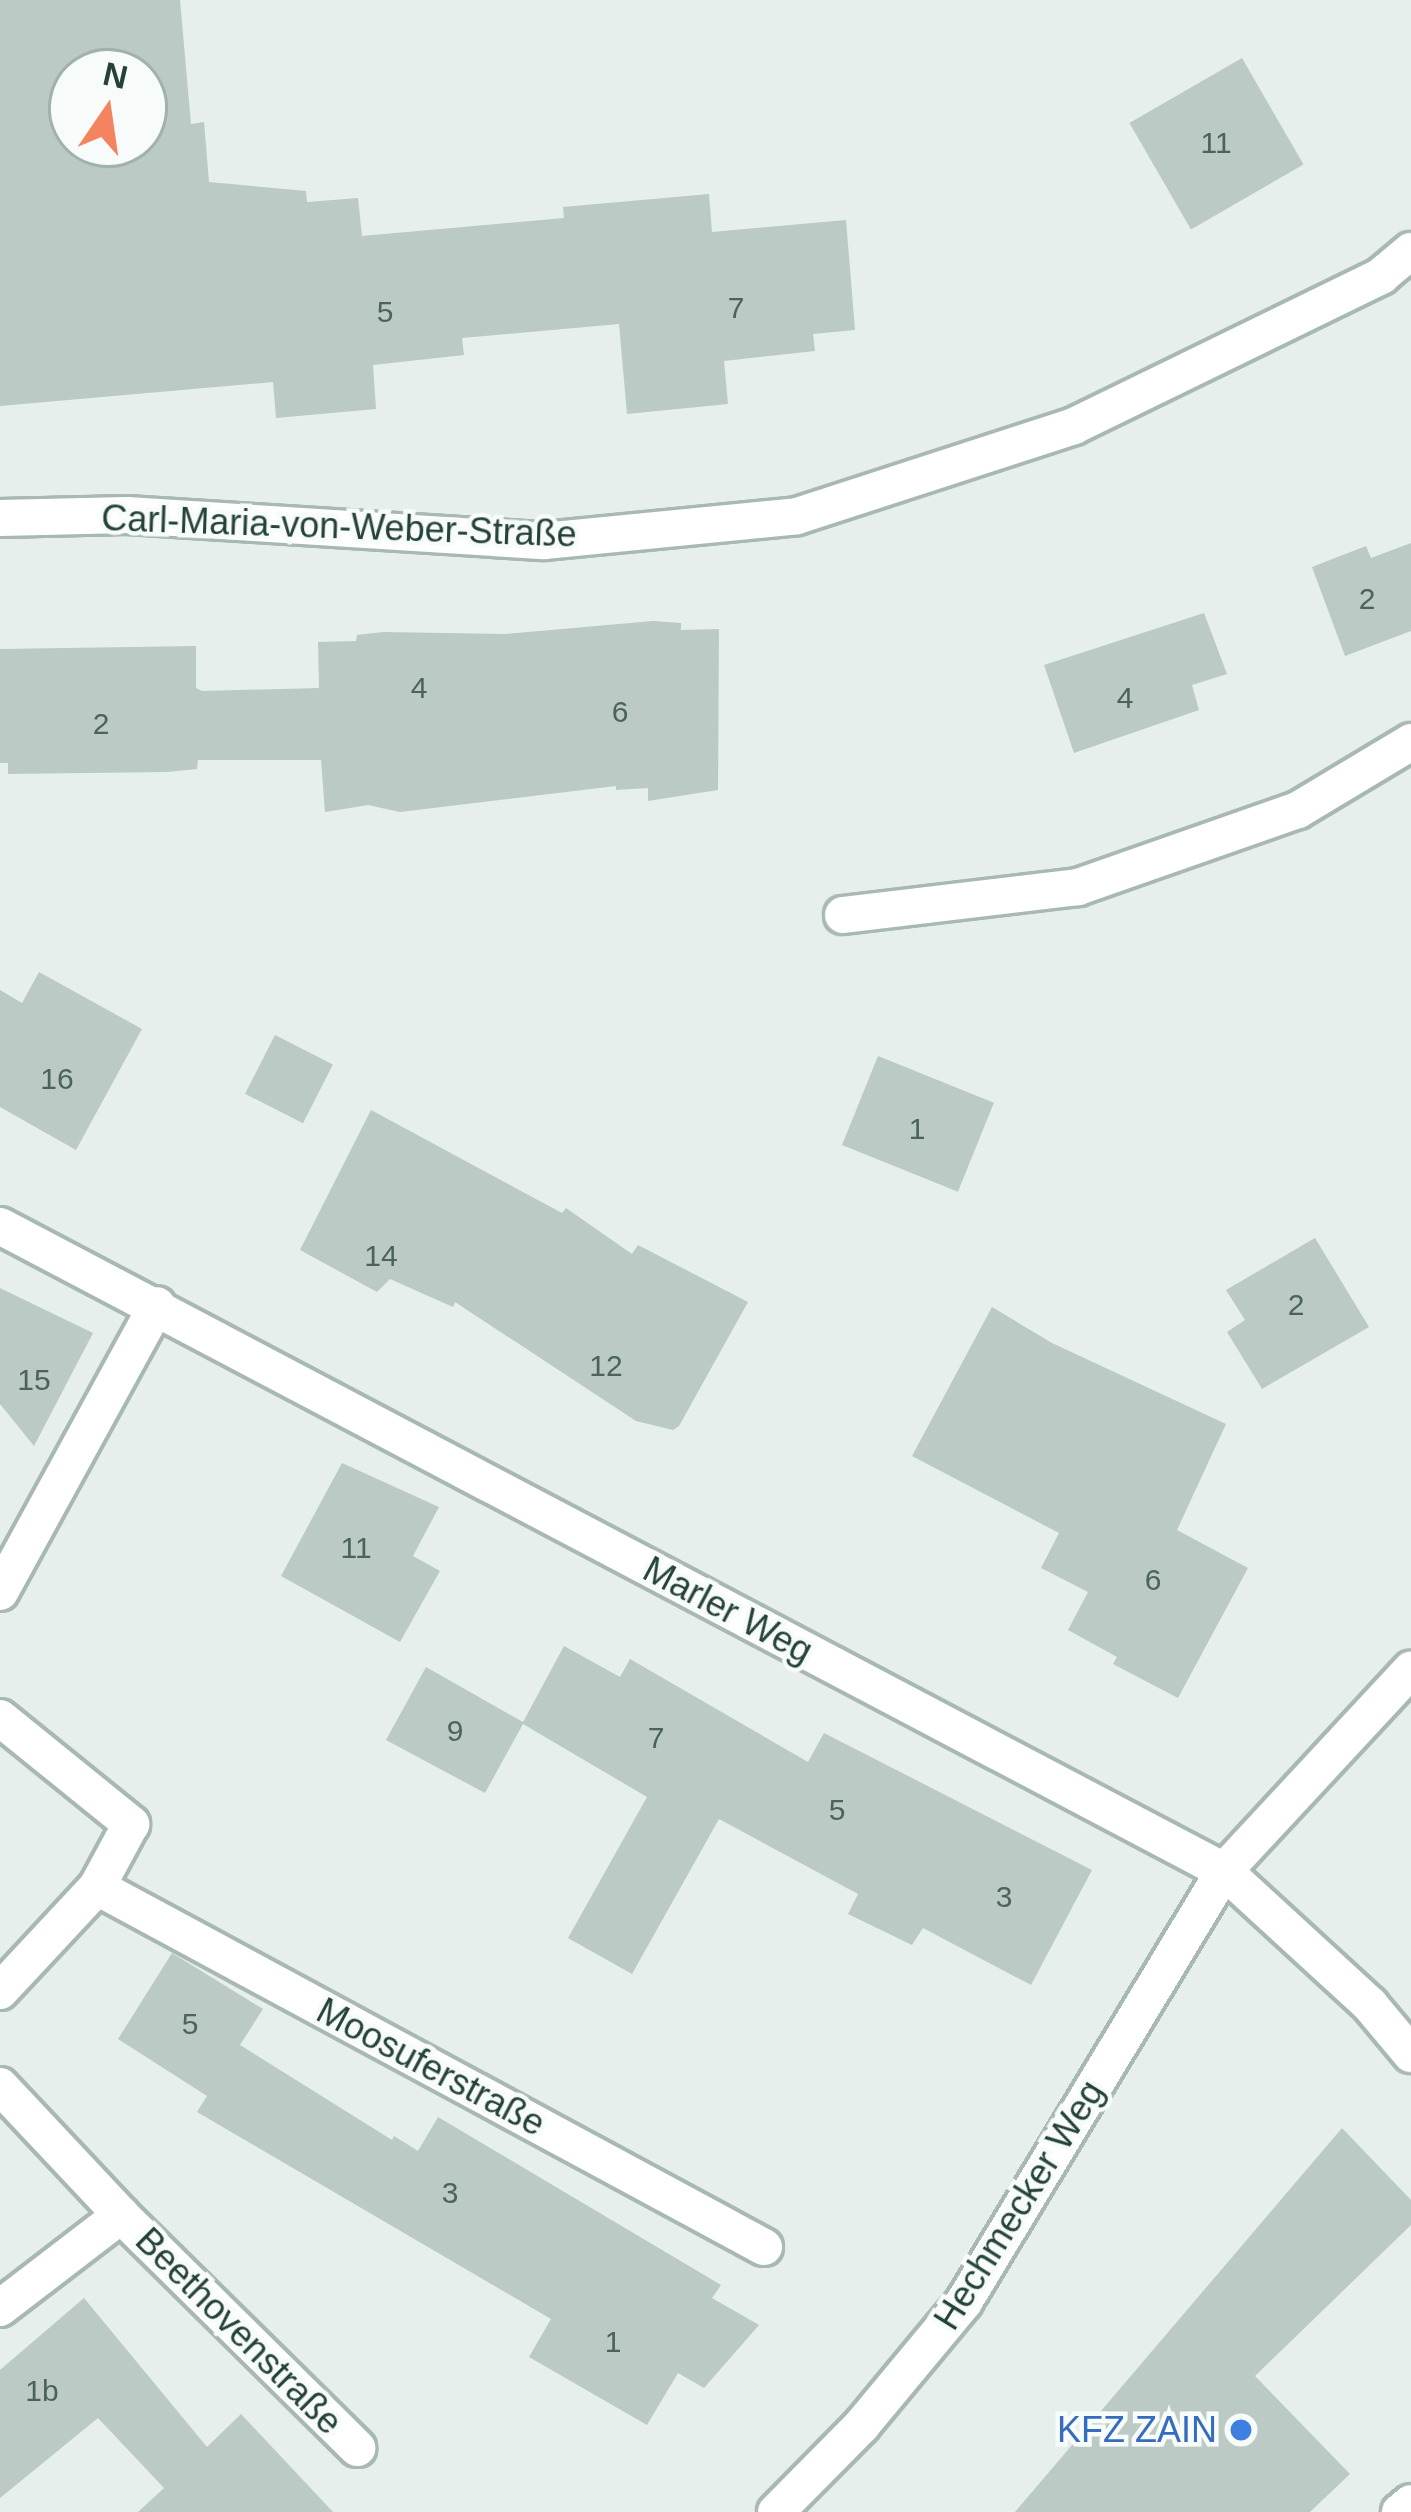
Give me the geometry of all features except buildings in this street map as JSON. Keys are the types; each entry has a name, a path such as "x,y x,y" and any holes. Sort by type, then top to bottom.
{"street":[{"name":"Carl-Maria-von-Weber-Straße","path":"0,518 127,515 544,541 797,516 1074,426 1381,276 1411,251"},
{"path":"843,915 1078,886 1298,810 1411,742"},
{"name":"Marler Weg","path":"0,1226 1224,1870 1370,2005 1411,2054"},
{"path":"0,1592 157,1305"},
{"name":"Hechmecker Weg","path":"776,2512 862,2425 964,2302 1224,1870 1411,1670"},
{"path":"0,1718 131,1824 97,1887 0,1991"},
{"name":"Moosuferstraße","path":"97,1887 764,2247"},
{"name":"Beethovenstraße","path":"0,2086 121,2215 356,2448"},
{"name":"Beethovenstraße","path":"0,2308 121,2215"},
{"path":"1400,2512 1411,2503"}],"place":[{"name":"KFZ ZAIN","path":"1241,2430"}]}
